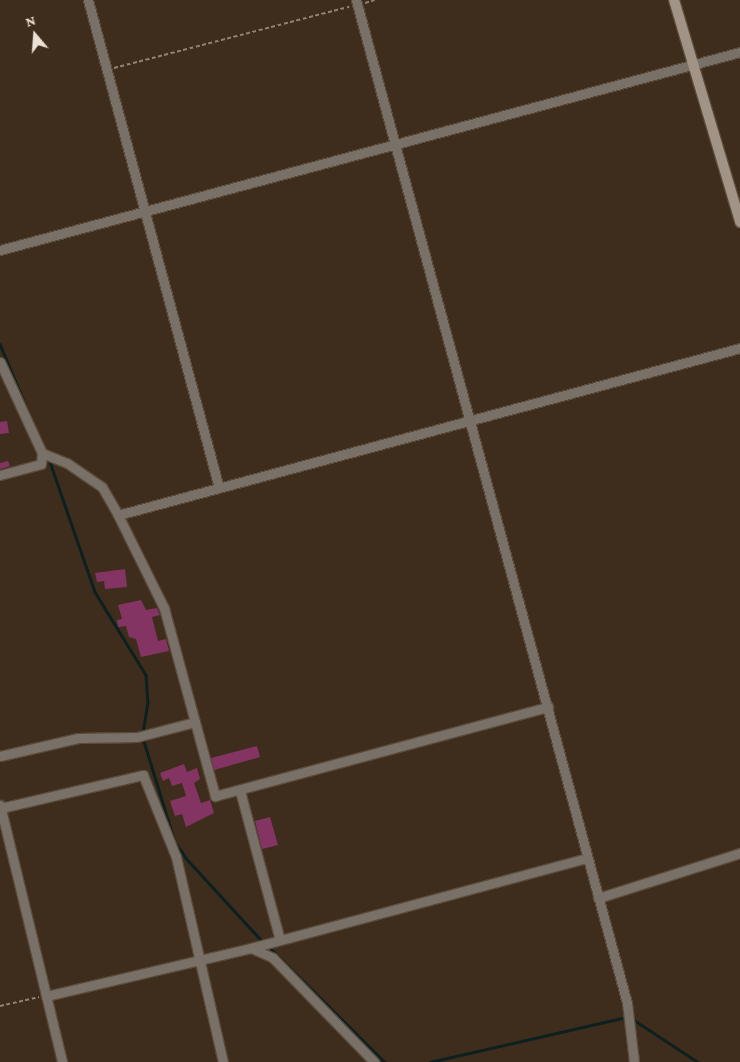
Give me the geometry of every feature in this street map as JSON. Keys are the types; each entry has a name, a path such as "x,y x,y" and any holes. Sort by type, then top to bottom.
{"street":[{"path":"88,0 219,488"},
{"path":"674,0 740,222"},
{"path":"357,2 628,1009 634,1062"},
{"path":"0,250 740,52"},
{"path":"118,515 740,348"},
{"path":"0,362 42,453 41,464 0,474"},
{"path":"42,453 67,463 102,487 118,515 164,608 215,796 240,791 548,707"},
{"path":"0,756 78,738 142,735 195,722"},
{"path":"62,1062 0,806 143,775 176,857 224,1062"},
{"path":"240,791 271,943"},
{"path":"598,898 740,852"},
{"path":"46,996 271,943 586,858"},
{"path":"250,948 273,958 374,1062"}],"path":[{"path":"107,70 357,2 376,0"},
{"path":"0,1006 46,996"}],"building":[{"path":"7,421 9,433 0,434 0,422"},
{"path":"8,461 10,466 0,469 0,463"},
{"path":"125,569 127,587 105,589 104,581 97,582 95,573"},
{"path":"141,600 146,610 157,608 160,615 152,617 158,641 166,639 169,651 141,657 136,639 129,637 126,626 118,627 117,620 122,619 118,605"},
{"path":"257,746 260,757 214,770 211,758"},
{"path":"184,764 187,772 197,768 200,779 194,783 201,803 210,800 214,813 186,827 182,814 175,816 170,801 186,796 182,783 172,786 169,778 163,781 160,773"},
{"path":"270,817 278,845 262,849 255,821"}],"waterway":[{"path":"0,344 37,433"},
{"path":"49,459 95,592 146,675 148,702 143,733"},
{"path":"143,738 175,842 186,858 263,942"},
{"path":"267,945 385,1062"},
{"path":"430,1062 626,1017"},
{"path":"631,1018 698,1062"}]}
